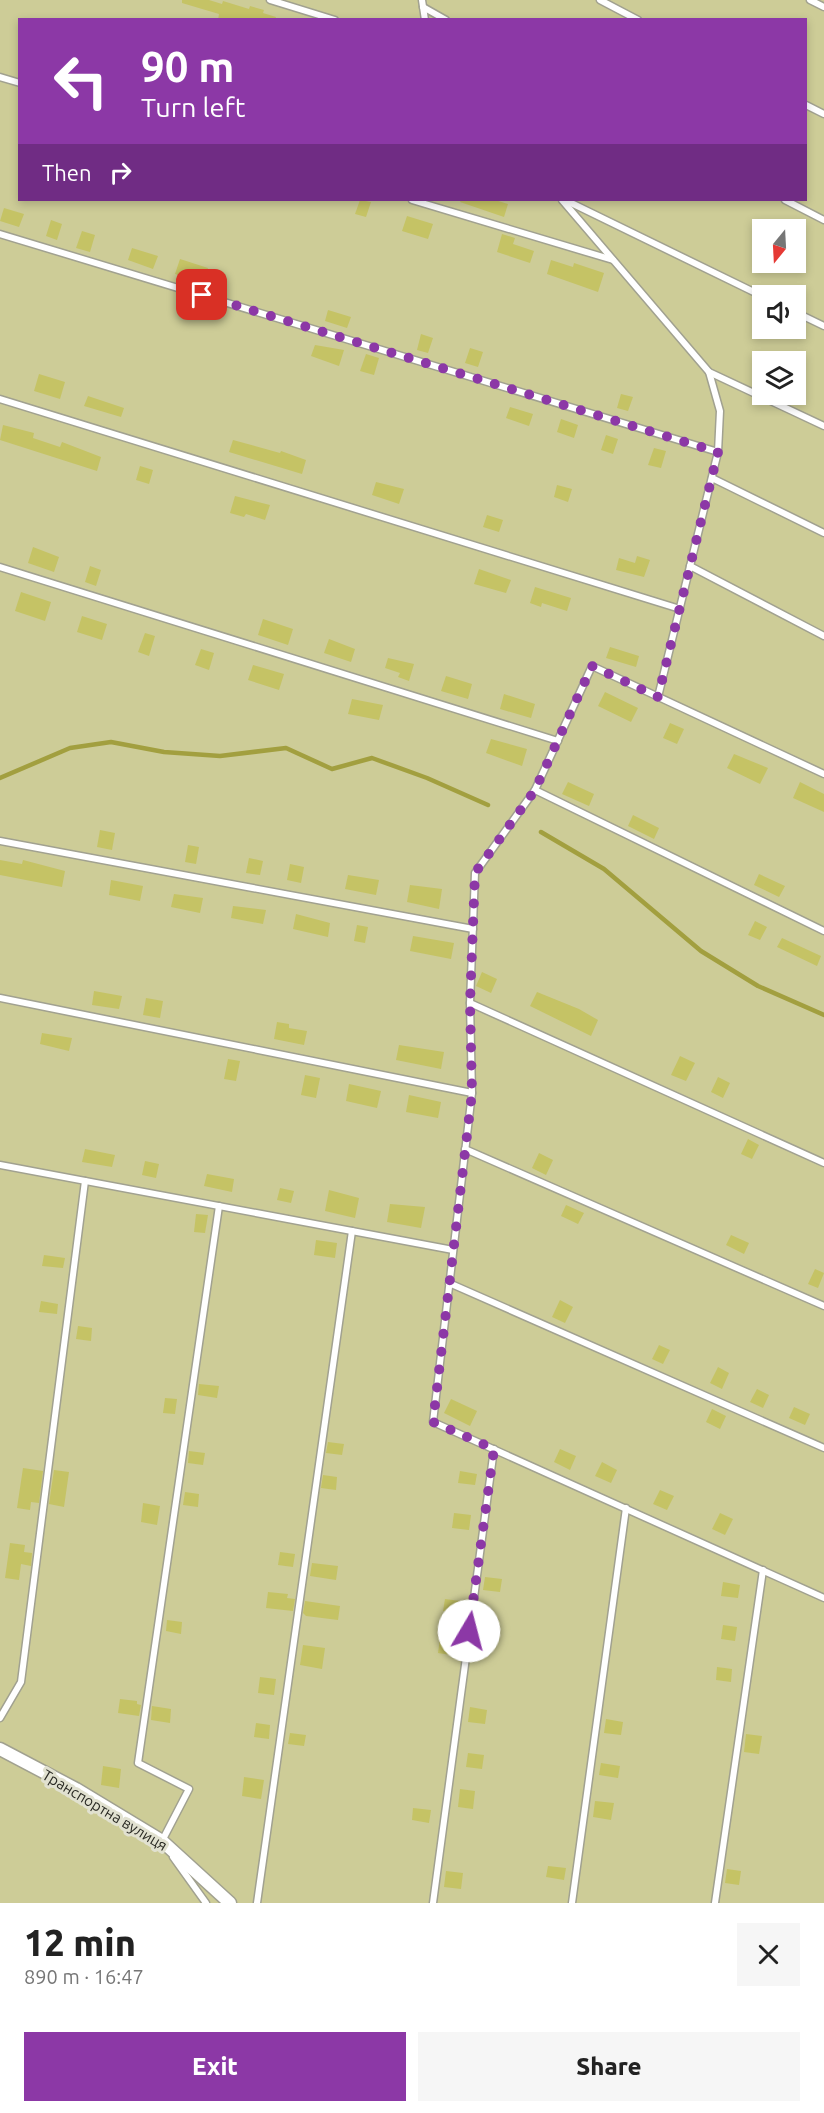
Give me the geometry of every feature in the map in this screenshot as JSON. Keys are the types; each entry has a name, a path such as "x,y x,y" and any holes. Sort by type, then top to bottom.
{"street":[{"name":"Транспортна вулиця","path":"0,1749 76,1789 162,1841 230,1903"}],"lane":[{"path":"270,0 328,18"},
{"path":"600,0 634,18"},
{"path":"810,0 824,7"},
{"path":"423,4 443,18"},
{"path":"0,77 18,82"},
{"path":"807,106 824,114"},
{"path":"415,201 614,260"},
{"path":"565,201 709,372 824,426"},
{"path":"566,201 752,291"},
{"path":"787,201 824,220"},
{"path":"0,234 718,452"},
{"path":"806,317 824,326"},
{"path":"658,697 718,452 720,411 709,372"},
{"path":"0,399 680,609"},
{"path":"712,478 824,533"},
{"path":"690,566 824,636"},
{"path":"0,567 558,741"},
{"path":"824,774 592,666 535,790 475,873 470,1003 472,1093 433,1422 824,1598"},
{"path":"535,790 824,931"},
{"path":"0,841 473,928"},
{"path":"0,998 472,1093"},
{"path":"470,1003 824,1163"},
{"path":"465,1149 824,1306"},
{"path":"0,1165 453,1250"},
{"path":"0,1718 21,1682 85,1181"},
{"path":"206,1903 162,1841 189,1789 138,1763 219,1206"},
{"path":"257,1903 352,1231"},
{"path":"449,1283 824,1448"},
{"path":"433,1903 494,1449"},
{"path":"572,1903 626,1508"},
{"path":"715,1903 764,1570"}],"shaded area":[{"path":"0,0 824,0 824,1903 0,1903"}],"building":[{"path":"182,0 209,0 222,4 223,1 249,9 250,6 264,10 263,13 276,17 218,18 219,14 182,3"},
{"path":"360,201 371,202 366,217 355,214"},
{"path":"498,201 508,204 504,217 460,202"},
{"path":"4,208 24,214 19,227 0,221"},
{"path":"407,216 433,224 428,239 402,231"},
{"path":"51,220 62,224 57,240 46,236"},
{"path":"82,231 95,235 90,252 76,248"},
{"path":"502,234 515,238 513,244 534,251 530,263 497,252"},
{"path":"132,248 158,256 153,269 128,260"},
{"path":"180,259 208,268 203,283 175,274"},
{"path":"551,260 573,267 574,263 604,273 598,292 547,274"},
{"path":"328,310 351,317 347,328 325,321"},
{"path":"421,334 433,338 428,353 417,350"},
{"path":"315,345 344,350 339,366 311,356"},
{"path":"470,348 483,352 478,367 465,363"},
{"path":"366,354 379,358 374,375 360,371"},
{"path":"39,374 65,382 60,399 34,391"},
{"path":"621,394 633,397 628,411 617,408"},
{"path":"88,396 124,408 121,417 84,406"},
{"path":"510,407 533,414 529,426 506,418"},
{"path":"561,419 578,425 574,438 557,432"},
{"path":"3,425 34,433 33,438 60,447 62,442 101,457 97,471 0,440"},
{"path":"606,435 618,439 613,454 601,450"},
{"path":"233,440 280,453 281,451 306,460 302,474 229,452"},
{"path":"654,448 666,451 661,468 648,465"},
{"path":"140,466 153,470 149,484 136,480"},
{"path":"376,482 404,489 399,504 372,495"},
{"path":"557,485 572,489 568,502 554,497"},
{"path":"235,496 270,505 265,520 246,514 244,517 230,513"},
{"path":"487,515 503,520 499,532 483,527"},
{"path":"33,547 59,557 54,572 28,563"},
{"path":"637,556 650,560 644,577 616,570 619,558 635,563"},
{"path":"90,566 101,570 96,586 85,582"},
{"path":"479,569 511,580 506,593 474,584"},
{"path":"535,587 571,598 567,611 542,603 541,607 530,603"},
{"path":"21,592 51,602 45,621 15,611"},
{"path":"82,616 107,624 102,640 77,632"},
{"path":"263,619 293,629 288,645 258,635"},
{"path":"145,633 155,636 149,656 138,652"},
{"path":"329,639 355,649 351,662 324,653"},
{"path":"610,647 639,656 636,667 606,658"},
{"path":"201,649 214,653 209,670 195,665"},
{"path":"388,658 414,664 409,681 398,677 400,673 385,668"},
{"path":"253,665 284,674 279,690 248,680"},
{"path":"446,676 472,684 468,699 441,691"},
{"path":"605,692 638,708 631,722 598,706"},
{"path":"504,694 535,704 531,718 500,709"},
{"path":"352,699 383,705 379,720 348,714"},
{"path":"670,723 684,729 677,744 663,738"},
{"path":"491,739 527,749 522,766 486,753"},
{"path":"734,754 768,768 760,784 727,768"},
{"path":"568,782 594,794 589,806 562,794"},
{"path":"800,782 824,794 824,812 793,798"},
{"path":"633,815 659,828 654,839 628,826"},
{"path":"100,830 115,833 112,850 97,847"},
{"path":"188,845 199,847 196,864 185,862"},
{"path":"249,858 263,861 260,875 246,873"},
{"path":"0,860 22,864 23,860 65,871 62,887 0,875"},
{"path":"290,864 304,867 301,883 287,880"},
{"path":"759,874 785,886 779,897 754,885"},
{"path":"348,875 379,880 376,895 345,889"},
{"path":"111,880 143,886 140,901 109,895"},
{"path":"410,885 442,889 439,909 407,902"},
{"path":"174,894 203,898 200,913 171,907"},
{"path":"233,906 266,910 263,924 231,918"},
{"path":"296,914 330,923 328,937 293,929"},
{"path":"755,921 767,927 760,940 748,935"},
{"path":"357,925 368,927 365,943 354,941"},
{"path":"413,936 454,943 451,959 410,951"},
{"path":"782,938 821,956 817,966 777,947"},
{"path":"482,972 497,979 491,993 476,986"},
{"path":"94,991 122,996 119,1009 92,1005"},
{"path":"537,992 579,1009 598,1020 591,1036 530,1006"},
{"path":"146,998 163,1001 160,1018 143,1015"},
{"path":"277,1022 289,1024 289,1028 307,1031 304,1045 274,1039"},
{"path":"42,1033 72,1038 69,1051 40,1044"},
{"path":"399,1045 444,1052 441,1069 396,1060"},
{"path":"680,1056 695,1063 686,1081 671,1075"},
{"path":"228,1059 240,1061 236,1081 224,1079"},
{"path":"305,1075 320,1078 316,1098 301,1095"},
{"path":"718,1077 730,1083 723,1098 711,1092"},
{"path":"349,1084 381,1091 377,1108 346,1101"},
{"path":"409,1095 441,1102 438,1118 406,1112"},
{"path":"748,1139 759,1145 752,1159 741,1154"},
{"path":"85,1149 115,1155 112,1167 82,1162"},
{"path":"539,1153 553,1160 546,1175 532,1168"},
{"path":"145,1161 159,1164 156,1178 142,1175"},
{"path":"207,1174 234,1179 232,1192 204,1186"},
{"path":"280,1188 294,1191 291,1203 277,1200"},
{"path":"329,1190 359,1198 355,1218 325,1211"},
{"path":"390,1204 425,1207 421,1228 387,1222"},
{"path":"566,1205 584,1213 578,1224 561,1216"},
{"path":"196,1214 208,1215 205,1233 194,1232"},
{"path":"731,1235 749,1243 744,1254 726,1245"},
{"path":"316,1240 337,1243 335,1258 314,1255"},
{"path":"44,1255 65,1258 63,1268 42,1266"},
{"path":"815,1269 824,1273 818,1288 808,1284"},
{"path":"560,1300 573,1307 565,1323 552,1317"},
{"path":"41,1301 58,1304 57,1314 39,1312"},
{"path":"78,1326 92,1328 91,1341 76,1339"},
{"path":"659,1345 670,1350 663,1364 652,1359"},
{"path":"718,1367 729,1373 722,1389 710,1383"},
{"path":"199,1384 219,1386 217,1398 198,1395"},
{"path":"757,1389 769,1395 763,1408 750,1402"},
{"path":"165,1398 177,1399 175,1414 163,1413"},
{"path":"451,1399 477,1411 470,1426 444,1413"},
{"path":"794,1407 810,1414 805,1425 789,1418"},
{"path":"712,1409 726,1416 720,1429 706,1422"},
{"path":"328,1442 344,1444 342,1455 326,1453"},
{"path":"560,1449 576,1456 570,1470 554,1462"},
{"path":"189,1451 205,1453 203,1465 188,1463"},
{"path":"602,1462 617,1470 611,1483 595,1476"},
{"path":"23,1468 43,1471 39,1503 31,1502 30,1510 17,1508"},
{"path":"54,1470 69,1472 64,1507 49,1504"},
{"path":"460,1471 477,1474 475,1485 458,1483"},
{"path":"323,1475 337,1477 336,1490 321,1488"},
{"path":"660,1490 674,1496 667,1510 653,1504"},
{"path":"185,1492 199,1494 198,1507 183,1505"},
{"path":"143,1503 160,1506 157,1525 141,1522"},
{"path":"454,1513 471,1515 469,1530 452,1528"},
{"path":"720,1513 733,1519 725,1535 712,1529"},
{"path":"10,1543 25,1545 24,1552 32,1553 31,1566 21,1564 19,1580 5,1578"},
{"path":"280,1552 295,1554 293,1567 278,1565"},
{"path":"312,1563 338,1566 336,1580 310,1576"},
{"path":"485,1577 502,1579 500,1592 483,1590"},
{"path":"723,1582 740,1585 738,1598 721,1596"},
{"path":"268,1592 288,1594 287,1598 295,1599 293,1611 266,1608"},
{"path":"445,1599 460,1601 458,1613 443,1611"},
{"path":"305,1601 340,1606 338,1620 306,1616 303,1613"},
{"path":"167,1620 182,1622 181,1634 166,1631"},
{"path":"723,1625 737,1627 735,1641 721,1639"},
{"path":"479,1626 495,1628 494,1639 477,1637"},
{"path":"440,1638 453,1640 451,1655 438,1653"},
{"path":"303,1645 325,1648 322,1669 300,1665"},
{"path":"717,1667 732,1669 731,1682 716,1680"},
{"path":"260,1677 276,1679 274,1695 258,1693"},
{"path":"120,1699 137,1701 137,1704 141,1705 139,1716 118,1713"},
{"path":"152,1706 171,1709 170,1723 151,1720"},
{"path":"470,1707 487,1710 485,1724 468,1722"},
{"path":"606,1719 623,1722 621,1735 604,1733"},
{"path":"256,1723 270,1725 269,1739 254,1737"},
{"path":"290,1733 306,1735 304,1746 288,1744"},
{"path":"746,1734 762,1736 759,1754 744,1752"},
{"path":"468,1753 484,1755 482,1769 466,1767"},
{"path":"601,1763 620,1766 618,1778 599,1775"},
{"path":"103,1766 121,1769 119,1788 101,1785"},
{"path":"244,1777 264,1780 261,1799 242,1796"},
{"path":"460,1789 475,1791 473,1809 458,1807"},
{"path":"595,1801 614,1803 611,1820 593,1817"},
{"path":"413,1808 431,1810 429,1823 412,1820"},
{"path":"548,1866 566,1868 564,1880 546,1877"},
{"path":"727,1869 741,1871 739,1885 725,1883"},
{"path":"446,1871 463,1873 461,1889 444,1887"}],"waterway":[{"path":"0,778 70,748 111,742 164,752 220,756 286,748 332,769 372,758 427,778 488,805"},
{"path":"541,832 604,869 701,951 758,986 824,1015"}],"route":[{"path":"202,295 718,452 658,697 592,666 535,790 475,873 470,1003 472,1093 433,1422 494,1449 469,1631"}]}
